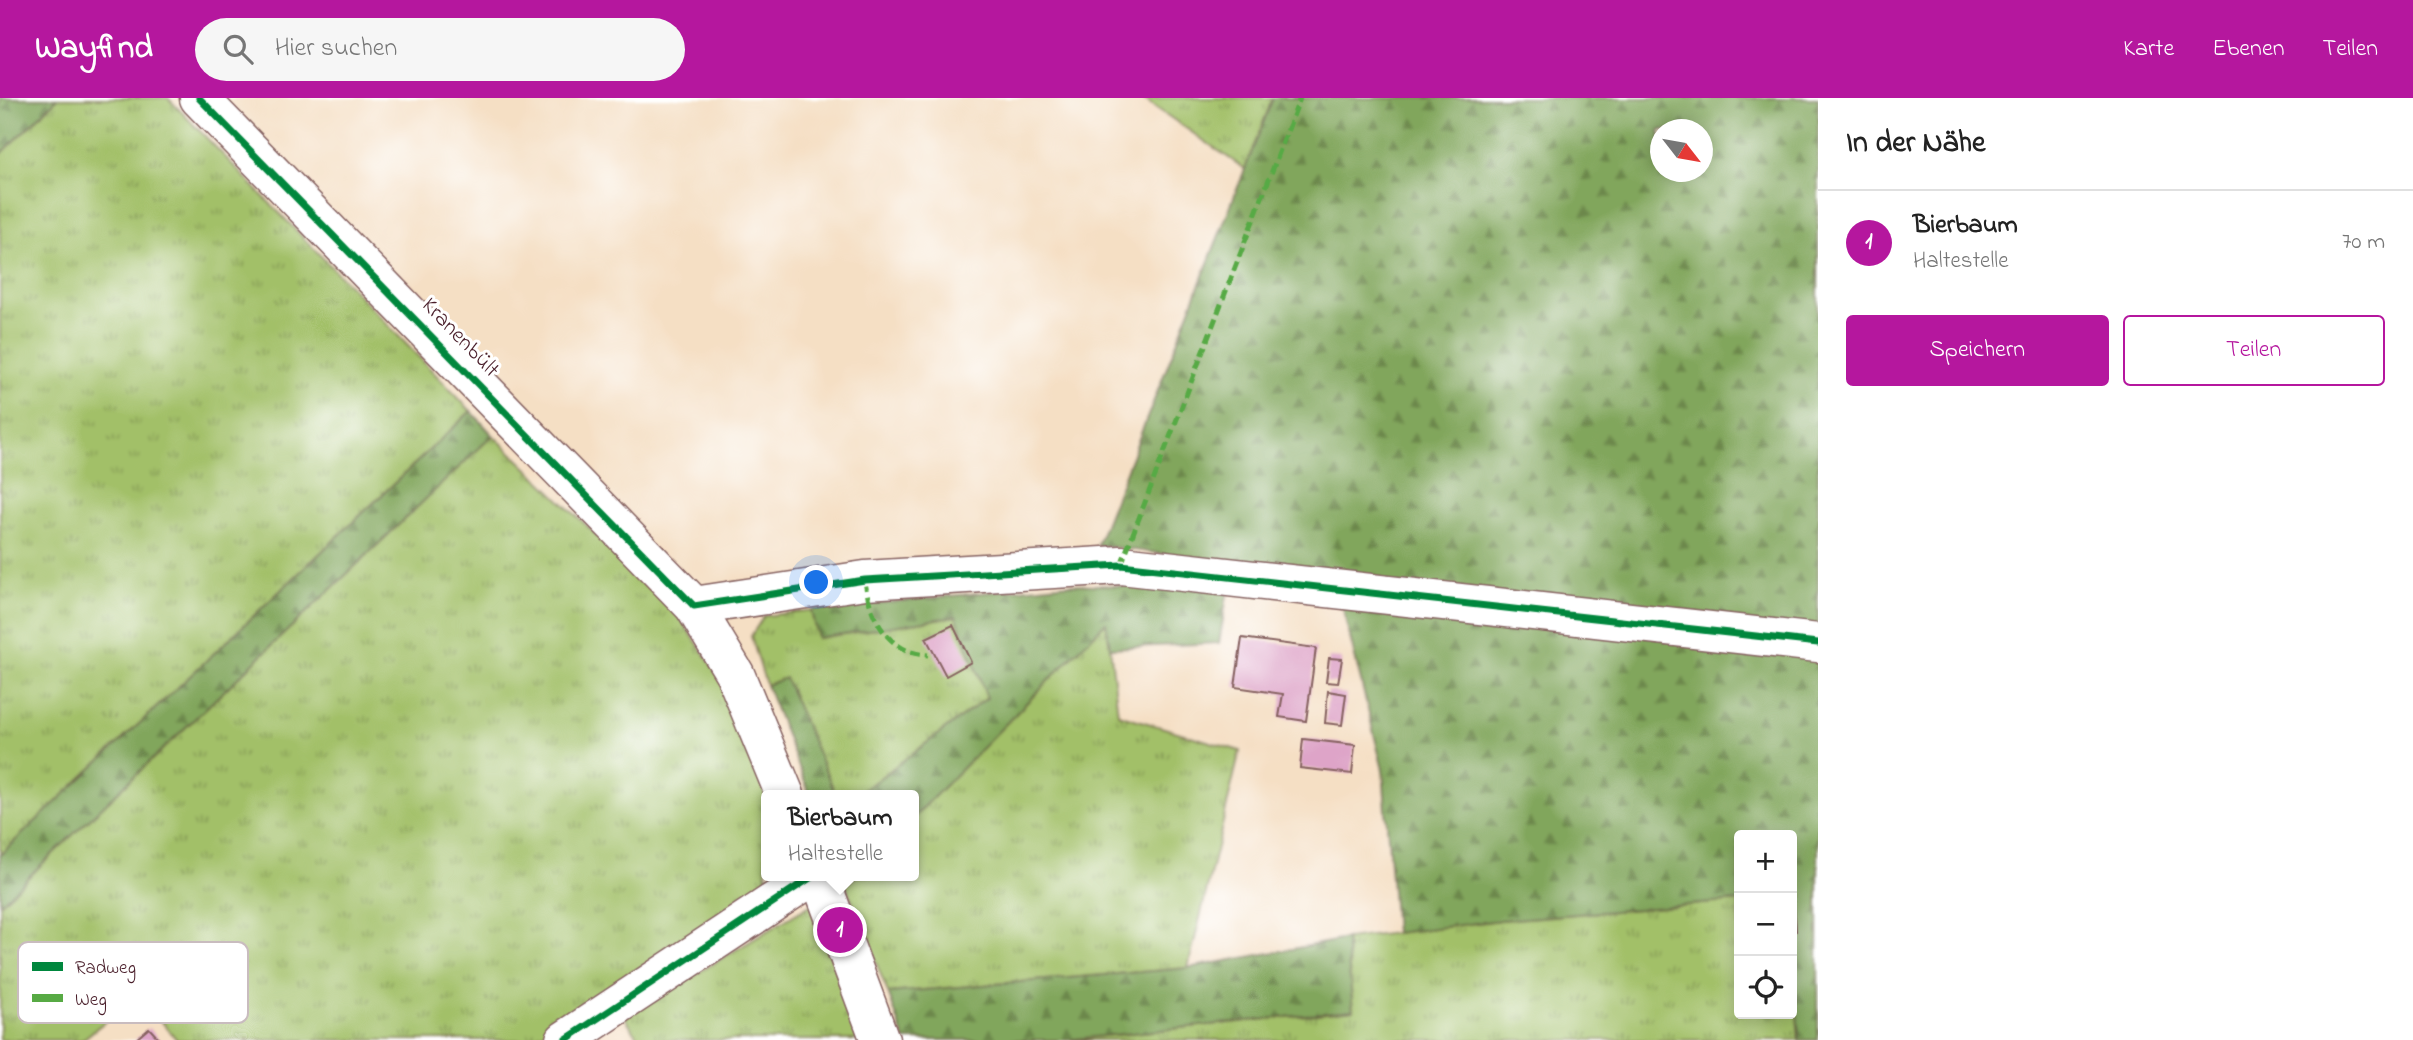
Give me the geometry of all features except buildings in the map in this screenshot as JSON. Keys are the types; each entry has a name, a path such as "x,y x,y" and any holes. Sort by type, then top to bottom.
{"street":[{"name":"Kranenbült","path":"199,98 694,606 735,674 783,790"},
{"path":"694,606 865,580 1121,565 1818,643"},
{"path":"565,1040 805,881"},
{"path":"821,881 880,1040"}],"green space":[{"path":"0,98 58,98 0,155"},
{"path":"58,98 168,98 471,411 0,855 0,155"},
{"path":"1142,98 1273,98 1245,169"},
{"path":"1273,98 1818,98 1818,1040 1799,1040 1797,830 1734,830 1734,901 1501,920 1395,933 1383,770 1335,577 1097,545"},
{"path":"471,411 493,435 0,904 0,855"},
{"path":"493,435 677,613 723,682 764,790 761,790 761,881 771,881 532,1040 177,1040 163,1023 248,1023 248,942 18,942 18,1023 103,1023 82,1040 0,1040 0,904"},
{"path":"1069,584 1228,590 1219,643 1110,648 1106,622 919,812 919,790 864,790 987,698 956,616 817,638 811,610"},
{"path":"811,610 817,638 956,616 987,698 864,790 834,790 784,679 766,685 751,636 764,616"},
{"path":"1107,621 1118,714 1240,751 1188,968 888,993 846,886 851,881 919,881 919,812"},
{"path":"785,678 834,790 808,790 766,685"},
{"path":"1734,901 1734,1019 1797,1019 1797,1012 1799,1040 1065,1040 1353,1010 1346,939 1501,920"},
{"path":"812,904 861,1040 640,1040 625,1017"},
{"path":"1346,939 1353,1010 1065,1040 905,1040 888,993 1188,968"}],"marked path":[{"path":"1121,565 1300,98"},
{"path":"865,580 876,619 891,640 901,648 928,655"}],"cycle path":[{"path":"199,98 694,606 865,580 1121,565 1818,643"},
{"path":"565,1040 805,881"}],"place":[{"name":"Bierbaum","path":"840,930"}]}
